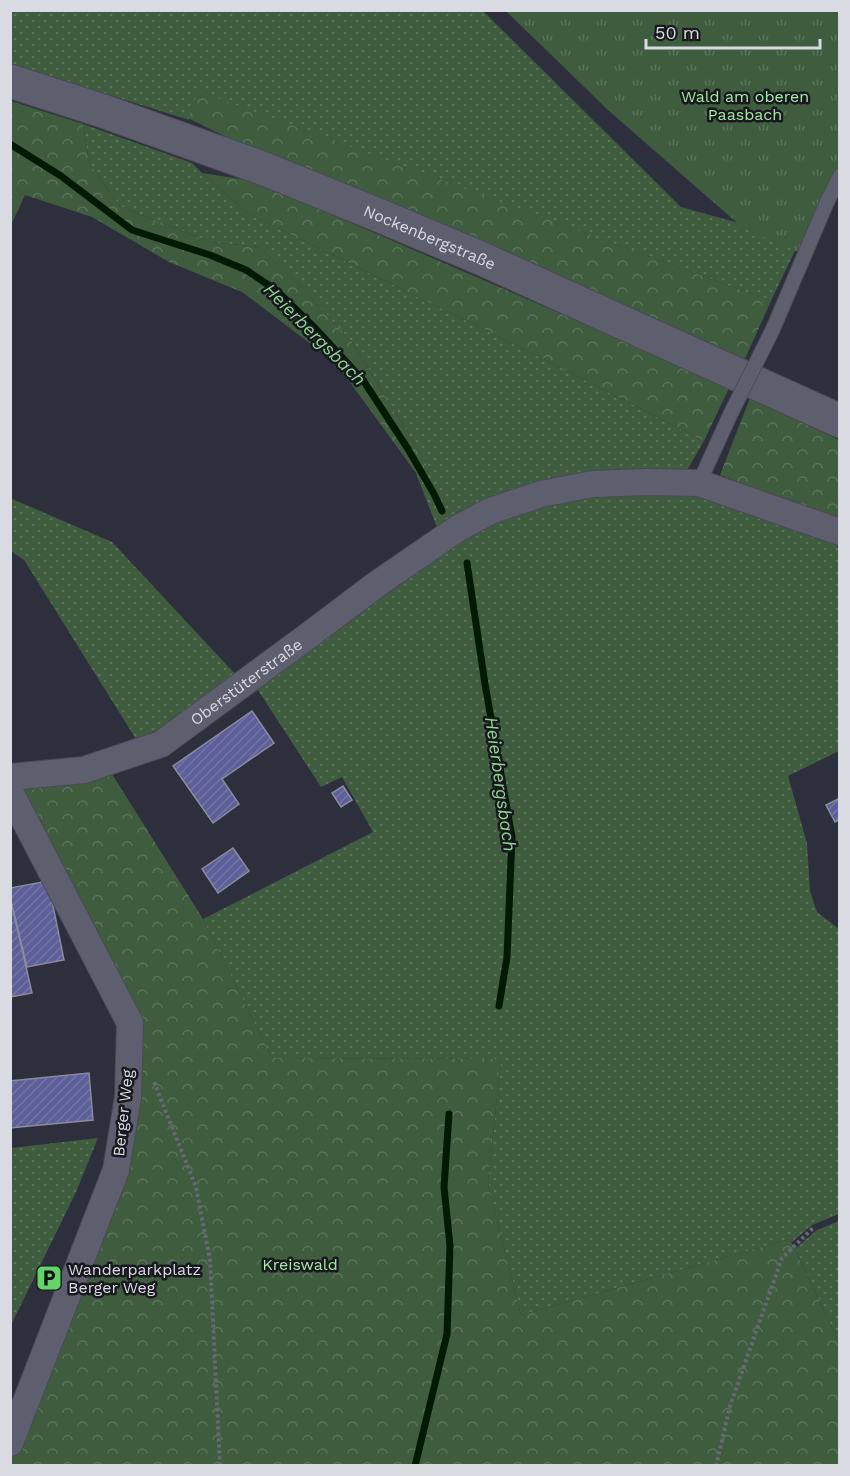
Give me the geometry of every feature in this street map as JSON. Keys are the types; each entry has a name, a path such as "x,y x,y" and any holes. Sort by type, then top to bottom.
{"main road":[{"name":"Nockenbergstraße","path":"10,81 103,111 262,168 371,212 478,257 840,421"}],"street":[{"name":"Oberstüterstraße","path":"10,777 84,770 161,744 377,584 457,529 490,511 541,494 593,484 699,483"},
{"path":"699,483 840,532"},
{"name":"Berger Weg","path":"10,792 130,1023 128,1097 116,1170 10,1443"}],"lane":[{"path":"699,483 730,413 773,329 827,201 840,176"}],"path":[{"path":"152,1078 196,1187 210,1260 220,1466"},
{"path":"716,1466 730,1406 782,1258 814,1227"}],"green space":[{"path":"11,11 483,11 681,207 800,240 771,301 199,92 189,120 11,64"},
{"name":"Wald am oberen Paasbach","path":"506,11 839,11 839,177 803,254 743,228 608,110"},
{"path":"198,91 771,301 745,359 257,152 188,118"},
{"path":"11,101 83,124 89,163 120,206 210,242 260,247 352,342 431,471 416,473 336,363 242,292 169,262 92,217 25,195 11,225"},
{"path":"83,124 192,163 247,213 528,351 704,441 686,472 573,477 480,502 438,530 416,473 431,471 352,342 260,247 210,242 120,206 89,163"},
{"path":"202,173 247,180 340,218 729,388 704,441 528,351 247,213"},
{"path":"750,398 839,440 839,521 720,475"},
{"path":"648,492 704,497 834,538 840,554 839,751 788,776 807,843 810,891 817,912 839,929 839,1214 812,1225 792,1242 790,1239 521,1315 488,1183 501,1059 272,1058 203,919 373,832 342,777 321,787 254,684 462,533 558,498"},
{"path":"10,498 112,542 237,676 139,744 24,560 11,551"},
{"name":"Kreiswald","path":"112,774 203,919 272,1058 501,1059 488,1183 521,1315 790,1239 839,1342 839,1465 11,1465 10,1402 24,1401 122,1168 135,1020 14,786"},
{"path":"98,1138 76,1192 11,1325 11,1148"},
{"path":"839,1221 839,1342 795,1249 817,1230"}],"building":[{"path":"252,711 274,743 222,779 239,804 213,823 173,766"},
{"path":"343,786 352,800 341,807 332,793"},
{"path":"840,798 840,819 835,822 826,805"},
{"path":"233,848 249,871 218,893 202,869"},
{"path":"48,881 64,960 27,967 10,897 10,888"},
{"path":"10,897 32,993 10,997"},
{"path":"89,1073 93,1120 10,1128 10,1081"}],"waterway":[{"name":"Heierbergsbach","path":"10,144 61,176 132,230 210,255 246,270 276,290 363,380 408,449 442,511"},
{"name":"Heierbergsbach","path":"467,563 485,684 512,837 507,957 499,1006"},
{"name":"Heierbergsbach","path":"415,1466 447,1334 450,1246 444,1187 449,1114"}],"place":[{"name":"Wanderparkplatz Berger Weg","path":"49,1278"}]}
